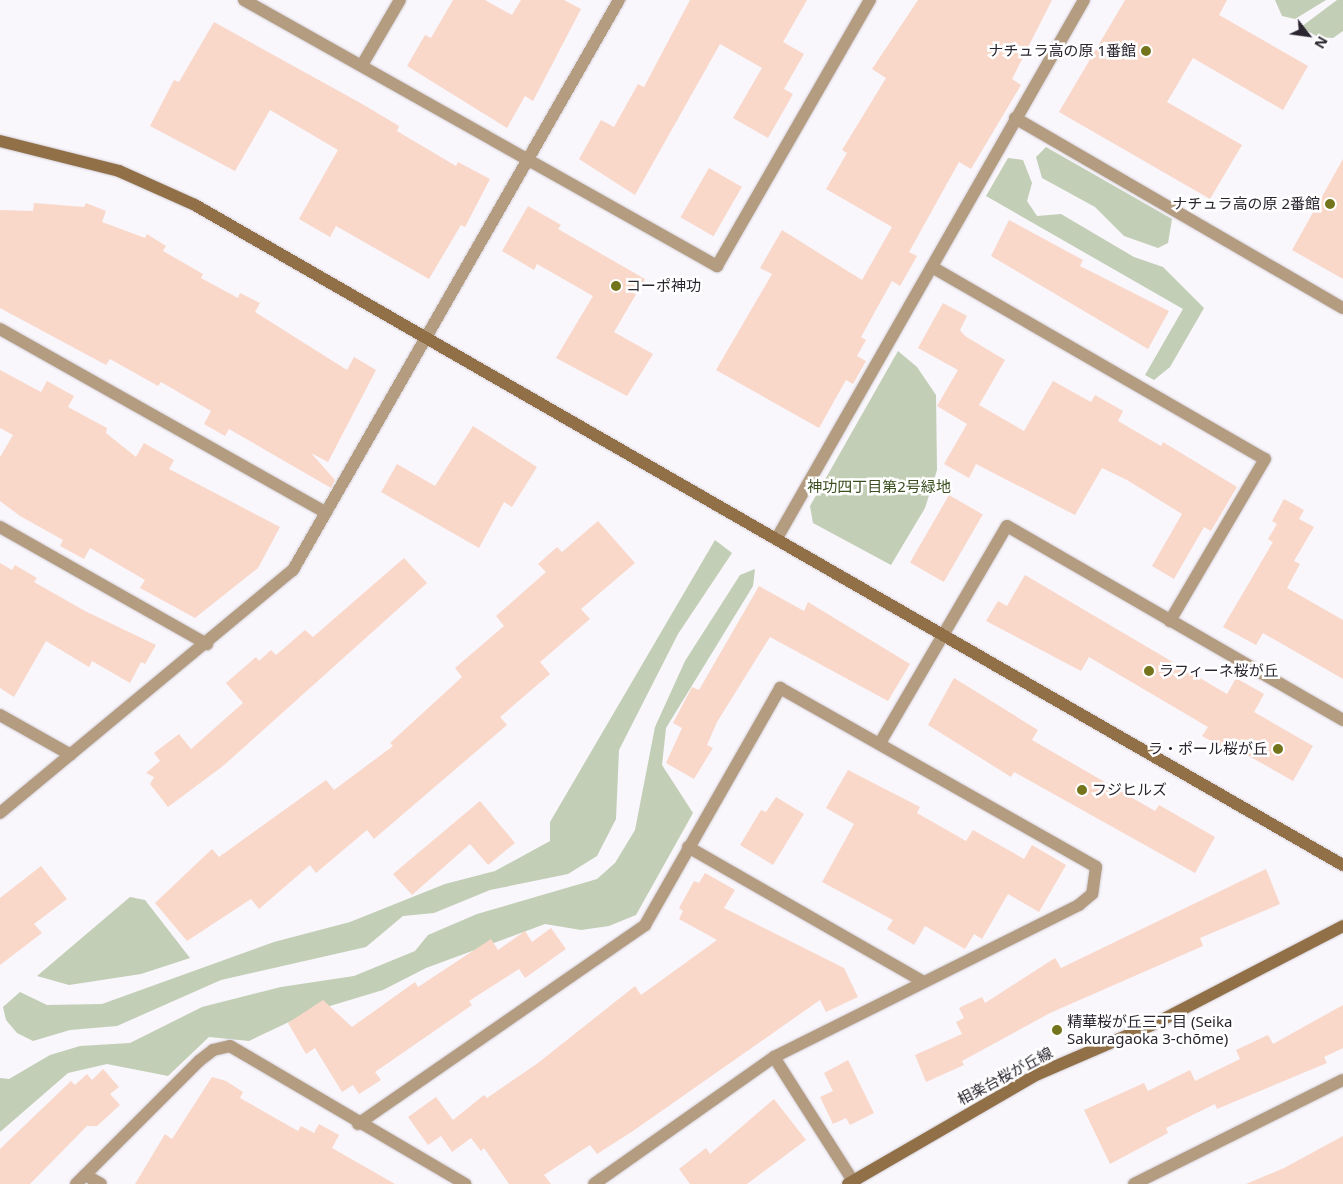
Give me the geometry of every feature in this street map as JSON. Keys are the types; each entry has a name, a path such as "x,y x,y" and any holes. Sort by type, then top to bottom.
{"street":[{"path":"244,0 717,266 870,0"},
{"path":"362,65 400,0"},
{"path":"0,813 207,644 293,570 619,0"},
{"path":"777,538 1084,0"},
{"path":"1015,118 1343,308"},
{"path":"0,142 119,171 186,202 427,337 1343,865"},
{"path":"932,267 1265,459 1170,621"},
{"path":"0,329 326,513"},
{"path":"880,743 1008,526 1343,720"},
{"path":"0,527 207,644"},
{"path":"358,1124 645,924 780,688 1096,867 1092,894 1079,904 922,981 774,1057 594,1184"},
{"path":"0,715 71,755"},
{"path":"688,847 922,981"},
{"name":"相楽台桜が丘線","path":"852,1183 1038,1074 1154,1024 1343,926"},
{"path":"76,1184 199,1062 213,1050 230,1046 358,1124 465,1184"},
{"path":"774,1057 852,1183"},
{"path":"1134,1184 1343,1080"},
{"path":"85,1175 101,1184"}],"green space":[{"path":"1275,0 1326,0 1295,19 1282,16"},
{"path":"1337,0 1343,0 1343,31 1333,38 1318,37 1301,27"},
{"path":"1046,147 1172,219 1168,243 1158,248 1124,236 1095,207 1042,178 1036,157"},
{"path":"1008,158 1023,160 1032,183 1027,201 1037,216 1061,214 1134,257 1163,267 1204,308 1170,367 1154,380 1145,375 1183,309 986,196"},
{"name":"神功四丁目第2号緑地","path":"898,351 917,367 936,395 937,470 925,508 891,565 813,523 810,506"},
{"path":"715,540 732,553 678,634 619,750 616,819 597,856 568,874 490,890 434,913 403,916 366,947 221,980 117,1026 70,1030 33,1041 17,1033 6,1020 3,1007 20,992 47,1005 102,1004 274,942 350,922 445,884 495,871 550,841 550,822"},
{"path":"755,569 753,586 666,728 662,765 693,813 636,915 609,926 581,930 545,924 426,968 383,990 310,1012 249,1041 209,1037 168,1076 107,1064 68,1073 0,1132 0,1078 9,1079 50,1055 80,1046 130,1043 202,1007 281,987 354,976 415,951 428,935 477,914 597,879 615,863 635,830 655,727 685,661 740,575"},
{"path":"130,897 145,900 190,958 141,974 69,985 37,976"}],"building":[{"path":"453,0 485,0 512,15 521,0 564,0 581,9 533,101 525,96 507,128 407,66 425,35 431,38"},
{"path":"690,0 807,0 783,42 804,54 784,89 793,94 768,138 733,118 762,68 720,44 635,195 579,159 601,120 614,127 638,84 644,87"},
{"path":"918,0 1052,0 1012,79 1021,85 971,169 959,162 909,252 917,256 900,286 892,281 861,337 866,340 857,356 866,361 853,384 846,380 819,428 716,370 772,274 760,268 782,230 862,280 892,227 826,189 847,153 842,150 886,78 872,69"},
{"name":"ナチュラ高の原 1番館","path":"1125,0 1227,0 1219,15 1308,66 1283,110 1193,58 1167,102 1242,145 1210,199 1059,112"},
{"path":"214,22 364,105 399,126 397,131 456,166 458,162 490,179 465,227 461,225 429,279 336,226 330,237 299,219 338,150 270,110 235,171 150,126 174,80 179,82"},
{"name":"ナチュラ高の原 2番館","path":"1343,159 1343,279 1292,250"},
{"path":"709,168 742,187 713,236 680,217"},
{"path":"34,203 84,207 86,203 106,211 102,222 145,238 147,234 166,246 163,251 203,274 201,278 238,298 240,293 260,303 255,312 347,370 354,357 376,370 328,462 311,453 335,480 331,488 229,429 225,436 204,424 211,411 161,382 158,386 110,359 106,365 0,308 0,210 33,211"},
{"path":"528,206 561,225 558,229 645,279 614,332 653,354 627,396 556,358 593,296 537,264 534,270 502,251"},
{"path":"1009,220 1083,260 1080,266 1169,311 1148,349 991,256"},
{"path":"943,303 967,316 960,330 965,336 1005,360 979,405 1024,431 1053,381 1091,402 1095,395 1123,411 1118,421 1161,446 1163,442 1237,487 1211,531 1204,527 1174,579 1152,566 1182,514 1127,480 1102,468 1075,515 976,464 969,478 944,464 967,424 937,406 958,370 918,348"},
{"path":"0,370 41,392 47,381 74,396 68,407 107,428 106,433 136,457 144,443 174,460 169,469 280,527 258,568 195,618 140,588 145,580 90,548 84,559 60,546 63,540 20,516 0,501 0,457 13,435 0,428"},
{"path":"473,426 537,467 512,507 504,502 479,548 381,492 397,464 435,486"},
{"path":"949,495 983,514 944,582 910,563"},
{"path":"1284,499 1304,510 1299,519 1314,527 1294,561 1300,564 1287,588 1343,620 1343,679 1263,633 1256,645 1223,627 1273,542 1268,539 1277,524 1272,521"},
{"path":"598,521 635,563 581,609 590,619 540,662 550,674 500,717 507,725 374,839 367,830 316,873 310,865 259,909 251,899 187,941 155,903 212,849 219,857 326,780 334,790 393,746 390,743 462,677 455,668 504,626 496,616 546,572 538,564 557,547 562,552"},
{"path":"404,558 427,583 223,766 168,807 150,784 154,777 146,773 160,761 154,753 179,734 191,749 243,703 226,683 256,657 259,661 271,650 276,655 305,630 313,637"},
{"path":"0,563 12,570 15,565 37,578 34,582 85,611 156,645 145,664 141,662 130,683 92,661 89,667 46,641 14,697 0,688"},
{"path":"1025,575 1227,694 1236,678 1264,694 1254,712 1313,746 1293,781 1233,747 1230,752 1202,736 1208,727 1089,657 1081,671 986,621 998,601 1007,606"},
{"path":"759,586 804,611 808,602 910,664 888,701 770,637 717,722 707,745 713,748 694,779 666,763 682,728 673,723 692,687 699,690"},
{"path":"954,678 1038,730 1032,740 1155,811 1159,805 1215,837 1195,873 1014,772 1011,777 928,725"},
{"path":"848,770 920,807 917,813 966,841 973,830 1024,859 1032,845 1066,865 1039,912 1008,894 982,939 974,934 965,949 925,926 914,945 887,929 893,920 822,882 854,824 826,808"},
{"path":"776,797 804,814 773,865 740,845 761,810 766,812"},
{"path":"480,801 515,843 488,865 470,844 412,895 393,874"},
{"path":"41,866 67,899 34,924 42,933 0,965 0,898"},
{"path":"1266,869 1280,904 1200,938 1203,946 1050,1013 962,1061 964,1065 926,1082 915,1055 962,1034 956,1022 964,1018 959,1008 982,997 985,1003 1055,958 1061,968"},
{"path":"705,873 735,890 724,908 844,968 858,997 826,1012 820,1000 633,1131 597,1154 590,1145 544,1175 551,1184 509,1184 484,1148 481,1151 471,1138 452,1152 441,1136 428,1145 408,1117 436,1097 453,1120 484,1095 487,1098 538,1063 635,986 641,995 717,940 679,919 683,911 679,908 694,881 699,883"},
{"path":"551,928 566,949 525,978 519,969 469,1001 472,1005 375,1072 381,1080 359,1094 353,1085 342,1092 315,1048 306,1054 288,1023 323,1000 352,1027 415,982 418,987 491,939 498,950 525,931 532,942"},
{"path":"1343,1005 1343,1048 1324,1057 1327,1063 1217,1109 1215,1104 1166,1128 1168,1133 1110,1164 1084,1110 1144,1083 1148,1091 1190,1070 1195,1081 1240,1059 1236,1050 1268,1035 1273,1044"},
{"path":"848,1060 874,1113 850,1125 846,1118 833,1124 820,1097 833,1091 824,1073"},
{"path":"103,1069 119,1087 110,1094 120,1105 97,1126 87,1126 30,1184 0,1184 0,1149 71,1081 75,1085 87,1074 92,1080"},
{"path":"212,1077 226,1081 243,1092 240,1098 298,1131 301,1126 314,1133 319,1124 339,1135 332,1148 395,1184 135,1184 165,1134 172,1139"},
{"path":"774,1099 806,1140 747,1184 690,1184 679,1169 706,1148 710,1154"},
{"path":"1343,1136 1343,1184 1246,1184 1284,1168"}],"place":[{"name":"ナチュラ高の原 1番館","path":"1146,51"},
{"name":"ナチュラ高の原 2番館","path":"1330,204"},
{"name":"コーポ神功","path":"616,286"},
{"name":"ラフィーネ桜が丘","path":"1149,671"},
{"name":"ラ・ポール桜が丘","path":"1278,749"},
{"name":"フジヒルズ","path":"1082,790"},
{"name":"精華桜が丘三丁目 (Seika Sakuragaoka 3-chōme)","path":"1057,1030"}]}
